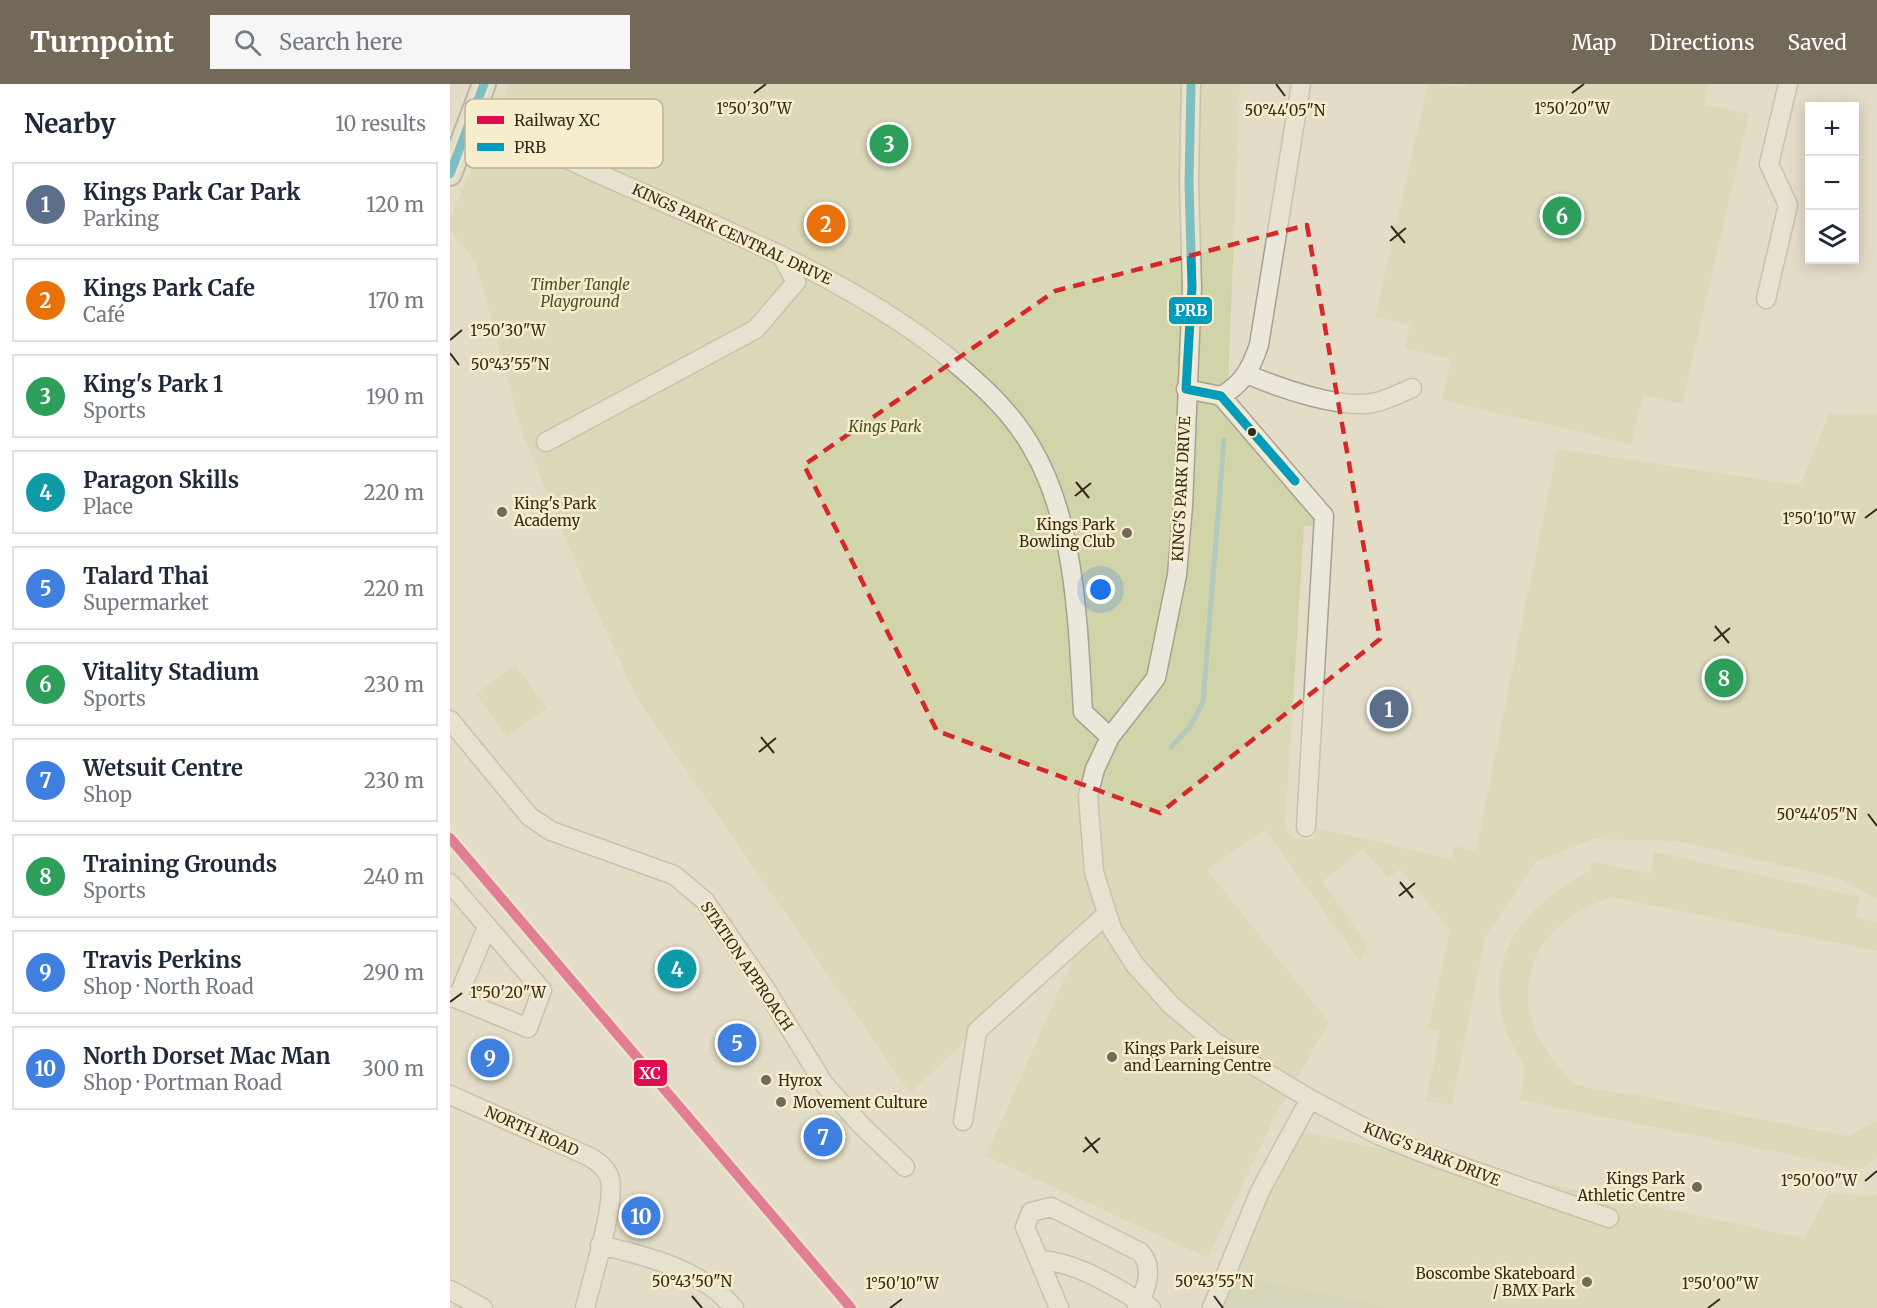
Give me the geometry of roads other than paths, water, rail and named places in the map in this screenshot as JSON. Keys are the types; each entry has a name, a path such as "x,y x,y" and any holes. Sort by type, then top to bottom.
{"main road":[{"path":"477,99 483,84"},
{"path":"450,174 465,133"}],"street":[{"name":"KING'S PARK DRIVE","path":"1191,84 1189,183 1192,287 1183,506 1177,575 1156,678 1110,737 1095,769 1088,796 1094,872 1112,929 1135,965 1171,1005 1215,1042 1310,1099 1378,1135 1448,1163 1610,1218"},
{"path":"1186,390 1221,396 1233,390 1247,374 1261,335 1301,84"},
{"path":"1766,298 1788,205 1770,165 1788,84"},
{"name":"KINGS PARK CENTRAL DRIVE","path":"588,168 781,255 907,326 982,384 1032,447 1057,501 1077,614 1083,712 1110,737"},
{"path":"546,442 756,329 796,282 781,255"},
{"path":"1247,374 1280,389 1360,404 1377,402 1412,388"},
{"path":"1221,396 1324,516 1306,827"},
{"name":"STATION APPROACH","path":"450,720 529,816 551,831 674,875 705,901 765,988 824,1084 862,1126 905,1167"},
{"path":"450,883 542,990 528,1028 453,998 487,927"},
{"path":"963,1121 977,1031 1107,914"},
{"name":"NORTH ROAD","path":"450,1095 601,1164 609,1175 612,1189 600,1245"},
{"path":"1212,1308 1260,1191 1310,1099"},
{"path":"1041,1260 1056,1261 1074,1267 1143,1306 1149,1268 1148,1260 1130,1247 1051,1207 1031,1212 1025,1220 1025,1227 1041,1260 1059,1308"},
{"path":"585,1308 600,1245 642,1255 701,1280 715,1288 734,1308"},
{"path":"450,1290 478,1307"}],"waterway":[{"path":"1171,747 1189,728 1203,702 1224,440"}],"rail line":[{"name":"XC","path":"450,838 851,1308"}],"place":[{"name":"King's Park 1","path":"889,144"},
{"name":"Vitality Stadium","path":"1562,216"},
{"name":"Kings Park Cafe","path":"826,224"},
{"name":"King's Park Academy","path":"502,512"},
{"name":"Kings Park Bowling Club","path":"1127,533"},
{"name":"Training Grounds","path":"1724,678"},
{"name":"Kings Park Car Park","path":"1389,709"},
{"name":"Paragon Skills","path":"677,969"},
{"name":"Talard Thai","path":"737,1043"},
{"name":"Kings Park Leisure and Learning Centre","path":"1112,1057"},
{"name":"Travis Perkins","path":"490,1058"},
{"name":"Hyrox","path":"766,1080"},
{"name":"Movement Culture","path":"781,1102"},
{"name":"Wetsuit Centre","path":"823,1137"},
{"name":"Kings Park Athletic Centre","path":"1697,1187"},
{"name":"North Dorset Mac Man","path":"641,1216"},
{"name":"Boscombe Skateboard / BMX Park","path":"1587,1282"}],"park label":[{"name":"Timber Tangle Playground","path":"580,292"},
{"name":"Kings Park","path":"885,426"}]}
